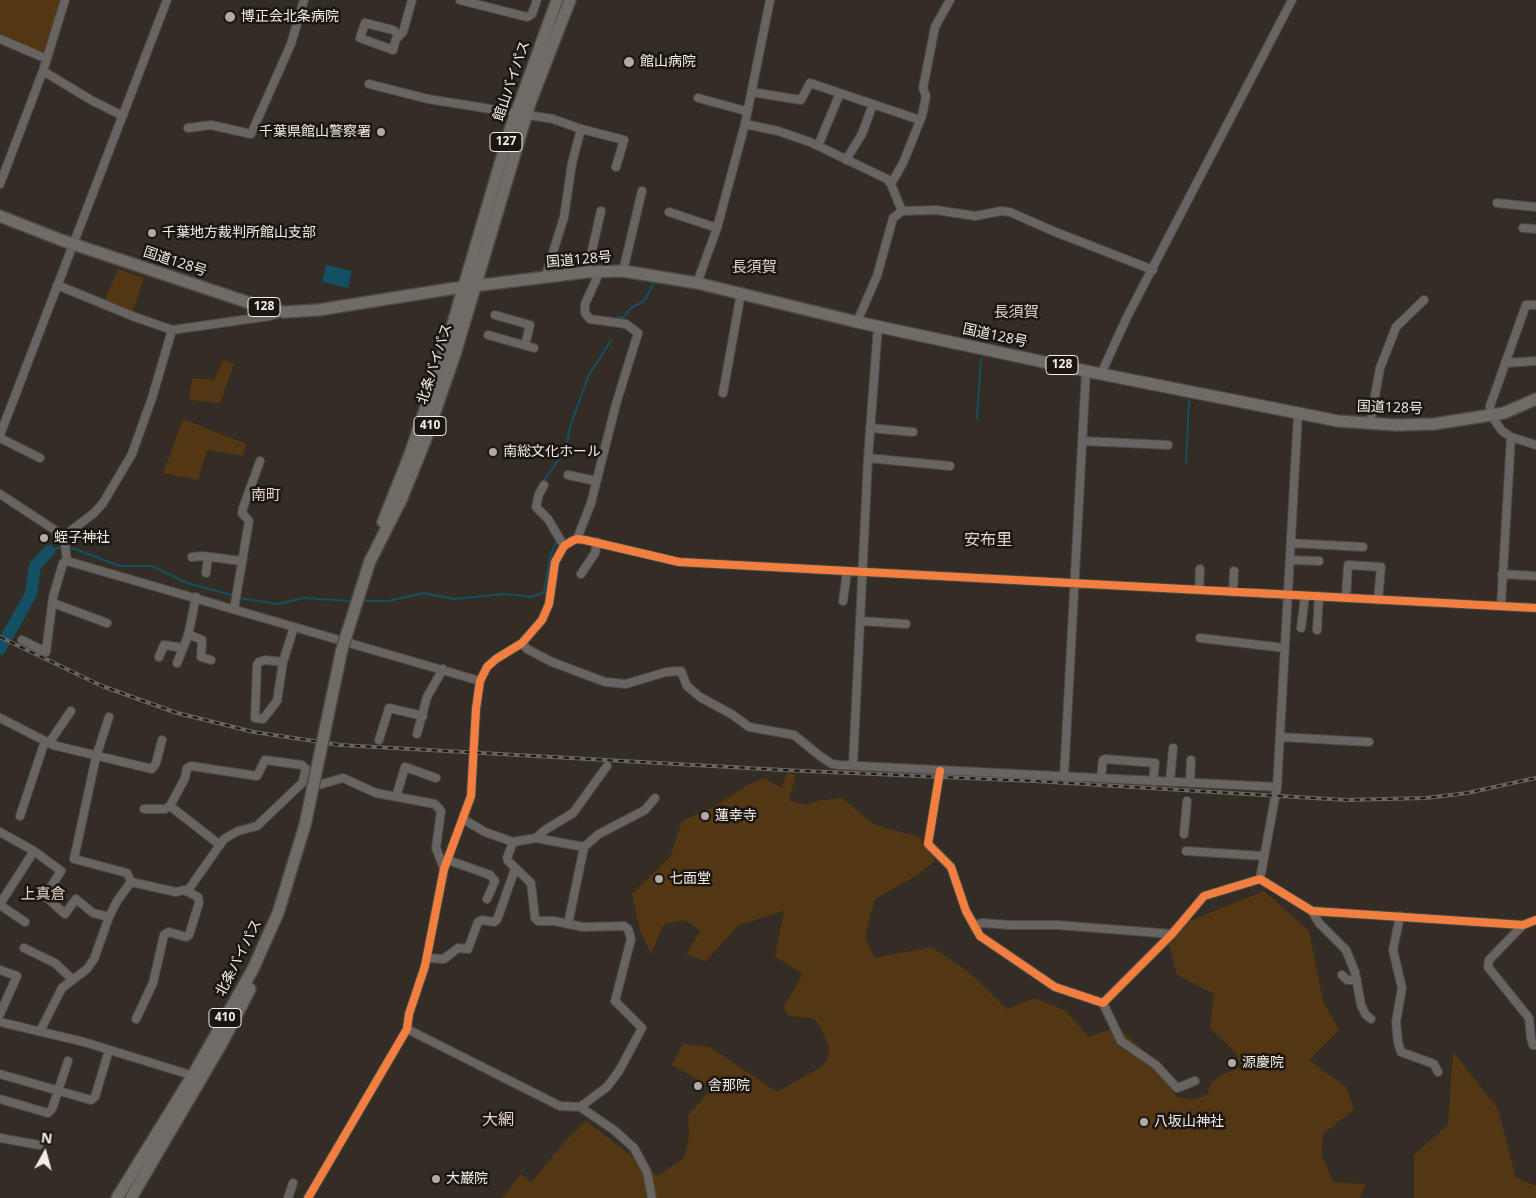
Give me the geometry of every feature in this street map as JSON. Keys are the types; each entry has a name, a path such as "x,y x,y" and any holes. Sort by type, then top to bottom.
{"highway":[{"name":"館山バイパス","path":"463,287 521,115 557,0"},
{"name":"館山バイパス","path":"475,285 521,115 570,0"},
{"name":"国道128号","path":"0,216 73,244 256,305 284,312 318,310 463,287"},
{"name":"国道128号","path":"475,285 600,271 623,271 697,282 857,322 1086,371 1298,414 1370,424 1434,424 1504,413 1536,399"},
{"name":"128","path":"463,287 475,285"},
{"name":"北条バイパス","path":"370,561 412,477 452,363 475,285"},
{"name":"北条バイパス","path":"117,1198 245,1000 275,932 295,874 342,649 370,561 424,411 463,287"},
{"name":"北条バイパス","path":"131,1198 196,1077"}],"street":[{"path":"0,184 43,71 65,0"},
{"path":"40,458 0,437 2,425 58,285 167,0"},
{"path":"188,128 211,125 251,134 291,44 304,0"},
{"path":"399,35 393,30 365,23 360,38 393,50 399,35 403,32 412,0"},
{"path":"460,0 527,17 532,14 537,0"},
{"path":"697,282 717,228 745,124 746,111 770,0"},
{"path":"891,184 903,163 920,120 926,96 922,88 935,27 950,0"},
{"path":"1101,374 1108,356 1292,0"},
{"path":"0,39 47,59"},
{"path":"43,71 91,100 123,116"},
{"path":"751,92 801,100 810,83 920,120"},
{"path":"369,84 428,99 552,120 624,140 616,167"},
{"path":"818,146 840,93"},
{"path":"698,98 746,111"},
{"path":"846,160 862,134 873,104"},
{"path":"745,124 778,131 818,146 887,179 891,184 902,212"},
{"path":"545,278 564,217 572,163 582,129"},
{"path":"623,271 642,191"},
{"path":"1497,203 1536,207"},
{"path":"857,322 877,276 893,218 902,212 936,210 975,216 1001,211 1010,212 1052,231 1153,270"},
{"path":"587,272 601,211"},
{"path":"669,212 717,228"},
{"path":"1523,228 1536,229"},
{"path":"577,539 596,481 638,333 626,324 590,319 585,313 585,304 600,271"},
{"path":"58,285 172,330 270,316 284,312"},
{"path":"723,393 741,293"},
{"path":"1370,424 1380,368 1396,327 1424,300"},
{"path":"1536,305 1526,305 1491,398 1491,415 1497,426 1510,437 1536,445"},
{"path":"495,315 530,325 524,345"},
{"path":"853,765 868,458 878,326"},
{"path":"64,539 94,513 113,488 137,442 172,330"},
{"path":"488,335 534,348"},
{"path":"1504,363 1536,361"},
{"path":"1064,777 1086,371"},
{"path":"1260,878 1277,787 1298,414"},
{"path":"870,428 913,432"},
{"path":"1501,606 1510,437"},
{"path":"1083,441 1168,445"},
{"path":"868,458 950,466"},
{"path":"235,605 249,521 242,513 260,460"},
{"path":"568,475 596,481"},
{"path":"544,485 538,494 536,507 548,519 564,546"},
{"path":"0,494 64,539"},
{"path":"64,539 67,560"},
{"path":"308,1198 407,1029 409,1014 427,958 444,869 471,796 476,709 480,681 487,667 496,659 522,643 542,620 549,604 554,562 564,546 577,539 679,562 1536,608"},
{"path":"581,574 595,553 597,542"},
{"path":"1292,543 1363,547"},
{"path":"192,557 208,556 242,561"},
{"path":"206,573 208,556"},
{"path":"67,560 196,598 235,605 294,627 480,681"},
{"path":"22,640 46,652 53,603 63,563 67,560"},
{"path":"1290,560 1319,561"},
{"path":"1346,598 1348,565 1381,567 1378,600"},
{"path":"1199,590 1200,569"},
{"path":"1233,592 1234,571"},
{"path":"844,601 847,572"},
{"path":"1502,574 1536,576"},
{"path":"1301,628 1305,596"},
{"path":"1317,630 1318,596"},
{"path":"177,663 188,634 196,598"},
{"path":"53,603 107,624"},
{"path":"861,621 906,624"},
{"path":"283,662 265,660 257,665 255,718 263,719 277,701 283,662 294,627"},
{"path":"188,634 202,640 201,657 211,660"},
{"path":"1200,638 1285,648"},
{"path":"522,643 528,649 552,662 605,682 626,684 666,672 681,671 687,686 696,694 733,715 749,727 790,733 832,764 1277,787"},
{"path":"158,657 164,645 183,648"},
{"path":"417,734 427,698 443,669"},
{"path":"379,740 389,708 423,716"},
{"path":"20,816 47,742 71,711"},
{"path":"109,717 96,757 74,859 126,873 131,882 176,892 189,889 224,840 238,831 257,826 302,783 306,769 302,765 265,760 257,776 191,766 187,768 185,778 170,806 165,809 144,809"},
{"path":"0,718 47,742 96,757 152,769 156,763 162,740"},
{"path":"1281,737 1369,742"},
{"path":"1170,782 1173,748"},
{"path":"1101,778 1102,760 1105,759 1155,763 1153,781"},
{"path":"1190,783 1191,760"},
{"path":"536,838 545,830 573,813 607,766"},
{"path":"396,798 405,767 436,778"},
{"path":"940,771 928,844 951,867 966,911 976,925 980,936 1055,986 1104,1003 1121,1041 1156,1066 1177,1088 1195,1081"},
{"path":"302,783 318,785 349,778 376,793 396,798 428,801 439,807 441,811 436,848 444,869"},
{"path":"568,924 584,847 599,834 645,810 655,798"},
{"path":"1184,834 1187,801"},
{"path":"170,806 220,845"},
{"path":"463,819 485,832 514,842 536,838 584,847"},
{"path":"1,834 34,851 61,871 45,896 64,914 76,899 93,912 109,917"},
{"path":"514,842 507,858 515,869 531,883 535,918 538,921 583,927 624,926 628,929 631,939 615,1001 642,1028 615,1078 580,1107"},
{"path":"25,922 0,904 34,851"},
{"path":"1186,851 1264,856"},
{"path":"448,860 490,875 495,881 487,899"},
{"path":"427,958 444,959 458,948 468,949 478,922 482,920 494,922 497,920 515,869"},
{"path":"1104,1003 1172,934 1204,896 1260,878"},
{"path":"1260,878 1312,911 1523,926"},
{"path":"40,1031 55,1000 72,979 87,969 94,959 116,901 131,882"},
{"path":"136,1019 153,983 164,935 169,932 186,937 189,935 199,903 198,897 184,890"},
{"path":"1312,911 1318,923 1346,950 1357,980 1362,1004 1366,1015 1371,1019"},
{"path":"1400,916 1393,950 1402,988 1396,1022 1398,1042 1401,1052 1434,1064 1438,1072"},
{"path":"1536,920 1523,926 1489,960 1488,967 1529,1018 1531,1038 1533,1045 1536,1045"},
{"path":"976,925 982,923 1019,926 1057,925 1172,934"},
{"path":"24,948 55,963 72,979"},
{"path":"0,970 17,976 2,1003 0,1014"},
{"path":"1342,975 1347,980 1357,980"},
{"path":"0,1022 109,1050 196,1077"},
{"path":"407,1029 560,1106 580,1107 614,1130 634,1148 647,1172 652,1198"},
{"path":"0,1074 93,1099 109,1050"},
{"path":"0,1099 48,1113 52,1109 68,1061"},
{"path":"0,1138 39,1145"},
{"path":"288,1198 293,1183"}],"shaded area":[{"path":"0,0 61,0 45,50 39,53 0,37"},
{"path":"118,269 144,278 132,313 105,300"},
{"path":"223,360 234,364 220,403 189,400 192,378 214,380"},
{"path":"183,419 246,444 243,456 207,450 198,480 163,473"},
{"path":"787,773 796,775 789,800 805,805 816,801 842,798 875,825 919,837 935,861 916,876 875,899 865,936 874,958 932,947 971,974 1007,1009 1035,998 1066,1011 1089,1037 1117,1027 1141,1048 1177,1097 1192,1100 1207,1095 1211,1083 1224,1074 1242,1067 1235,1052 1210,1028 1214,994 1177,975 1167,936 1171,925 1187,922 1264,891 1309,931 1323,1001 1339,1030 1309,1060 1346,1087 1354,1110 1323,1134 1322,1155 1333,1182 1365,1184 1360,1198 502,1198 521,1174 531,1183 566,1140 586,1121 658,1176 684,1158 689,1137 688,1115 712,1088 672,1065 683,1044 710,1047 777,1092 823,1066 828,1058 829,1047 819,1024 812,1018 790,1016 783,1008 803,974 775,956 784,911 739,925 706,961 686,954 701,931 684,920 664,924 651,954 640,930 632,894 670,857 682,821 711,808 748,785 764,778 782,788"},
{"path":"1453,1052 1498,1109 1516,1178 1536,1186 1536,1198 1414,1198 1414,1155 1448,1125"}],"water":[{"path":"326,265 352,271 348,288 322,282"}],"waterway":[{"path":"615,318 624,317 631,308 644,301 655,281"},
{"path":"543,482 566,449 570,427 588,377 611,340"},
{"path":"977,418 981,359"},
{"path":"1186,462 1189,401"},
{"path":"362,601 389,601 423,593 454,599 504,594 532,597 544,592 550,557 556,542 553,534"},
{"path":"67,546 120,566 152,566 187,583 235,596"},
{"path":"49,551 62,547"},
{"path":"0,649 31,594 35,566 49,551"},
{"path":"239,598 278,604 303,598 352,601"}],"railway":[{"path":"0,637 102,686 177,713 254,732 340,745 783,770 1034,781 1346,800 1426,798 1467,793 1536,778"}],"cycle path":[{"path":"308,1198 407,1029 409,1014 425,966 444,869 471,796 476,709 480,681 487,667 496,659 522,643 542,620 549,604 555,562 564,546 572,541 577,539 585,540 679,562 1536,608"},
{"path":"940,771 928,844 951,867 966,911 980,936 1055,987 1103,1003 1172,934 1204,896 1260,879 1312,911 1523,925 1536,920"}],"place":[{"name":"博正会北条病院","path":"230,17"},
{"name":"館山病院","path":"629,62"},
{"name":"千葉県館山警察署","path":"381,132"},
{"name":"千葉地方裁判所館山支部","path":"152,233"},
{"name":"南総文化ホール","path":"493,452"},
{"name":"蛭子神社","path":"44,538"},
{"name":"蓮幸寺","path":"705,816"},
{"name":"七面堂","path":"659,879"},
{"name":"源慶院","path":"1232,1063"},
{"name":"舎那院","path":"698,1086"},
{"name":"八坂山神社","path":"1144,1122"},
{"name":"大巌院","path":"436,1179"}],"district":[{"name":"長須賀","path":"754,268"},
{"name":"長須賀","path":"1016,313"},
{"name":"南町","path":"266,496"},
{"name":"安布里","path":"988,540"},
{"name":"上真倉","path":"43,895"},
{"name":"大網","path":"498,1120"}]}
